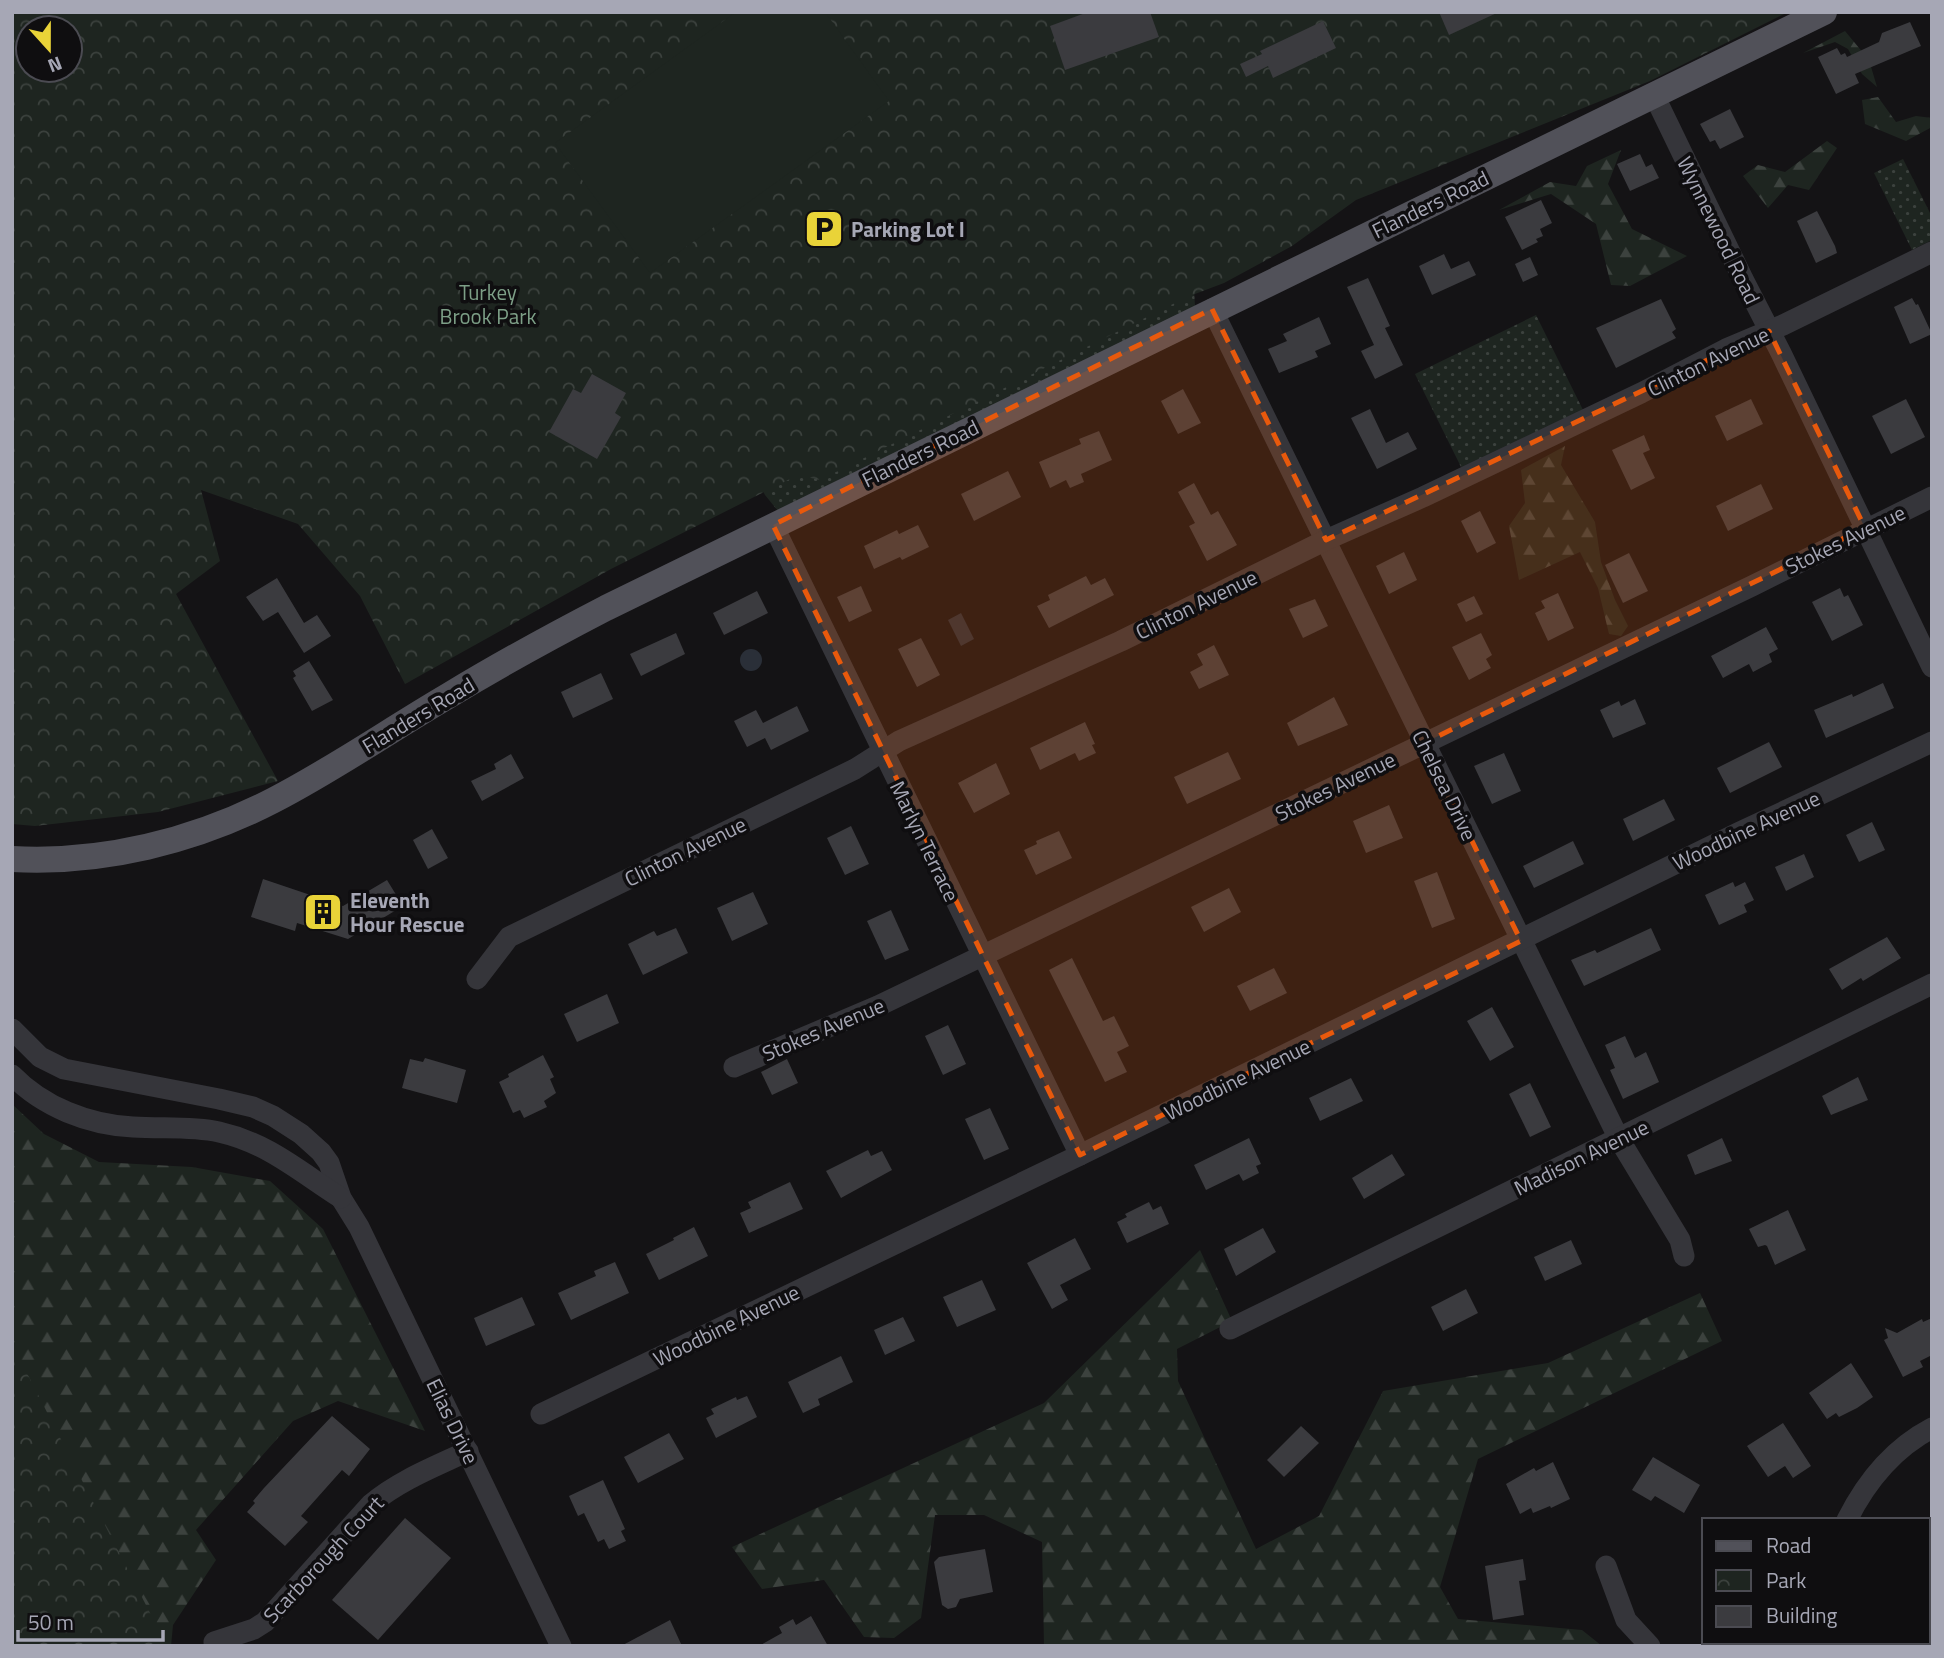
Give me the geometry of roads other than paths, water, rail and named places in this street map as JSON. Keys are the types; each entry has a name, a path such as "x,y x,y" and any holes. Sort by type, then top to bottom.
{"main road":[{"name":"Flanders Road","path":"12,859 66,860 94,856 172,840 244,814 307,782 449,695 554,635 1212,309 1824,12"}],"street":[{"name":"Wynnewood Road","path":"1654,95 1932,667"},
{"name":"Clinton Avenue","path":"477,979 509,937 855,769 899,741 1121,641 1326,540 1444,488 1726,349 1932,252"},
{"name":"Chelsea Drive","path":"1212,309 1619,1139 1680,1240 1684,1255"},
{"name":"Stokes Avenue","path":"734,1067 877,1006 1932,497"},
{"name":"Marlyn Terrace","path":"773,525 1080,1155"},
{"name":"Woodbine Avenue","path":"541,1414 1521,941 1740,832 1932,742"},
{"name":"Madison Avenue","path":"1230,1329 1932,984"},
{"name":"Elias Drive","path":"12,1029 40,1057 64,1069 253,1107 301,1134 321,1152 328,1163 341,1199 359,1227 561,1646"},
{"name":"Elias Drive","path":"12,1074 40,1097 84,1119 118,1126 192,1128 219,1132 272,1151 341,1199"},
{"path":"1848,1518 1877,1473 1901,1449 1932,1428"},
{"name":"Scarborough Court","path":"214,1642 254,1629 265,1622 371,1504 384,1494 418,1474 468,1451"},
{"path":"1606,1566 1626,1620 1650,1646"}],"place":[{"name":"Parking Lot I","path":"824,229"},
{"name":"Eleventh Hour Rescue","path":"323,912"}],"park label":[{"name":"Turkey Brook Park","path":"488,304"}]}
